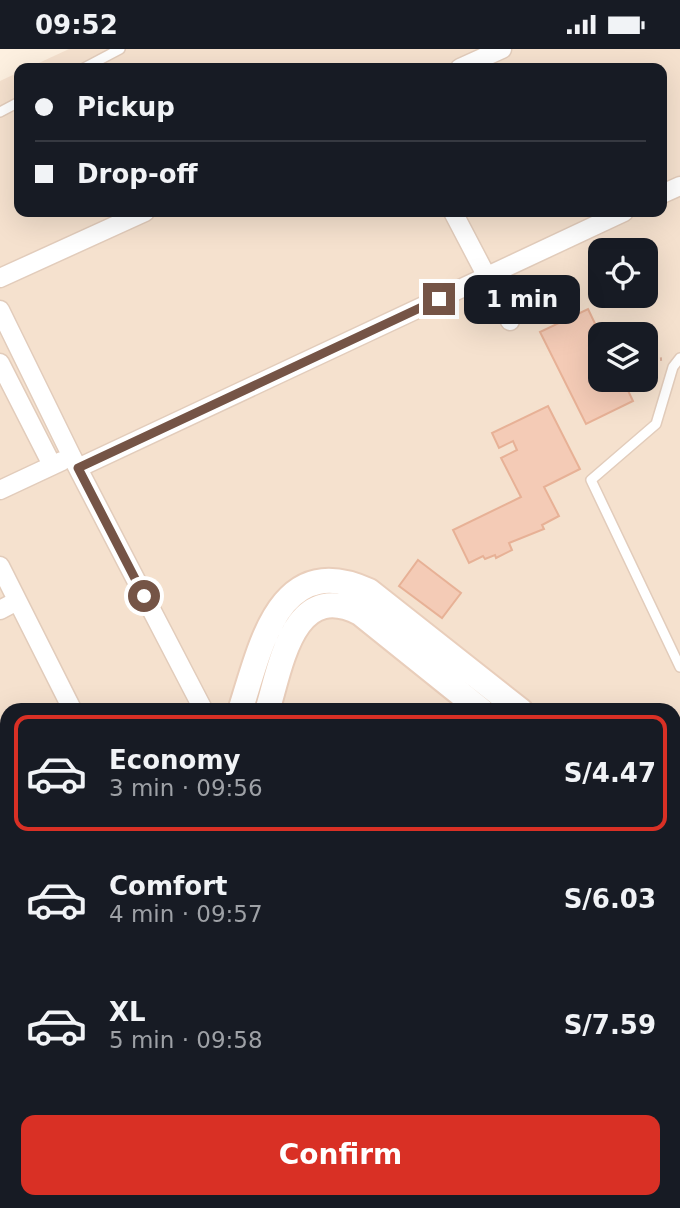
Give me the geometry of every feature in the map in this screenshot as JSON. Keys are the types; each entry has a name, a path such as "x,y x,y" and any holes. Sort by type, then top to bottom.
{"street":[{"path":"471,63 502,49"},
{"path":"0,278 134,217"},
{"path":"456,217 510,321"},
{"path":"0,490 52,464 75,462 613,217"},
{"path":"0,310 200,703"},
{"path":"0,363 52,464"},
{"path":"0,566 69,703"},
{"path":"243,703 259,651 276,612 297,590 324,580 346,582 369,591 511,703"},
{"path":"0,610 17,601"},
{"path":"270,703 297,625 313,610 337,605 360,613 472,703"}],"lane":[{"path":"93,63 120,49"},
{"path":"680,358 673,367 656,423 592,480 680,667"}],"shaded area":[{"path":"69,49 680,49 680,703 0,703 0,81 14,74 14,217 667,217 667,63 39,63"}],"building":[{"path":"588,309 594,322 588,322 588,392 629,392 633,401 586,424 540,332"},
{"path":"548,406 580,469 544,487 559,516 542,525 544,529 509,543 512,550 496,558 495,555 485,559 483,556 469,563 453,530 521,497 501,458 517,450 513,441 499,448 492,433"},
{"path":"418,560 461,593 442,618 399,586"}],"route":[{"path":"144,596 78,468 439,299"}]}
